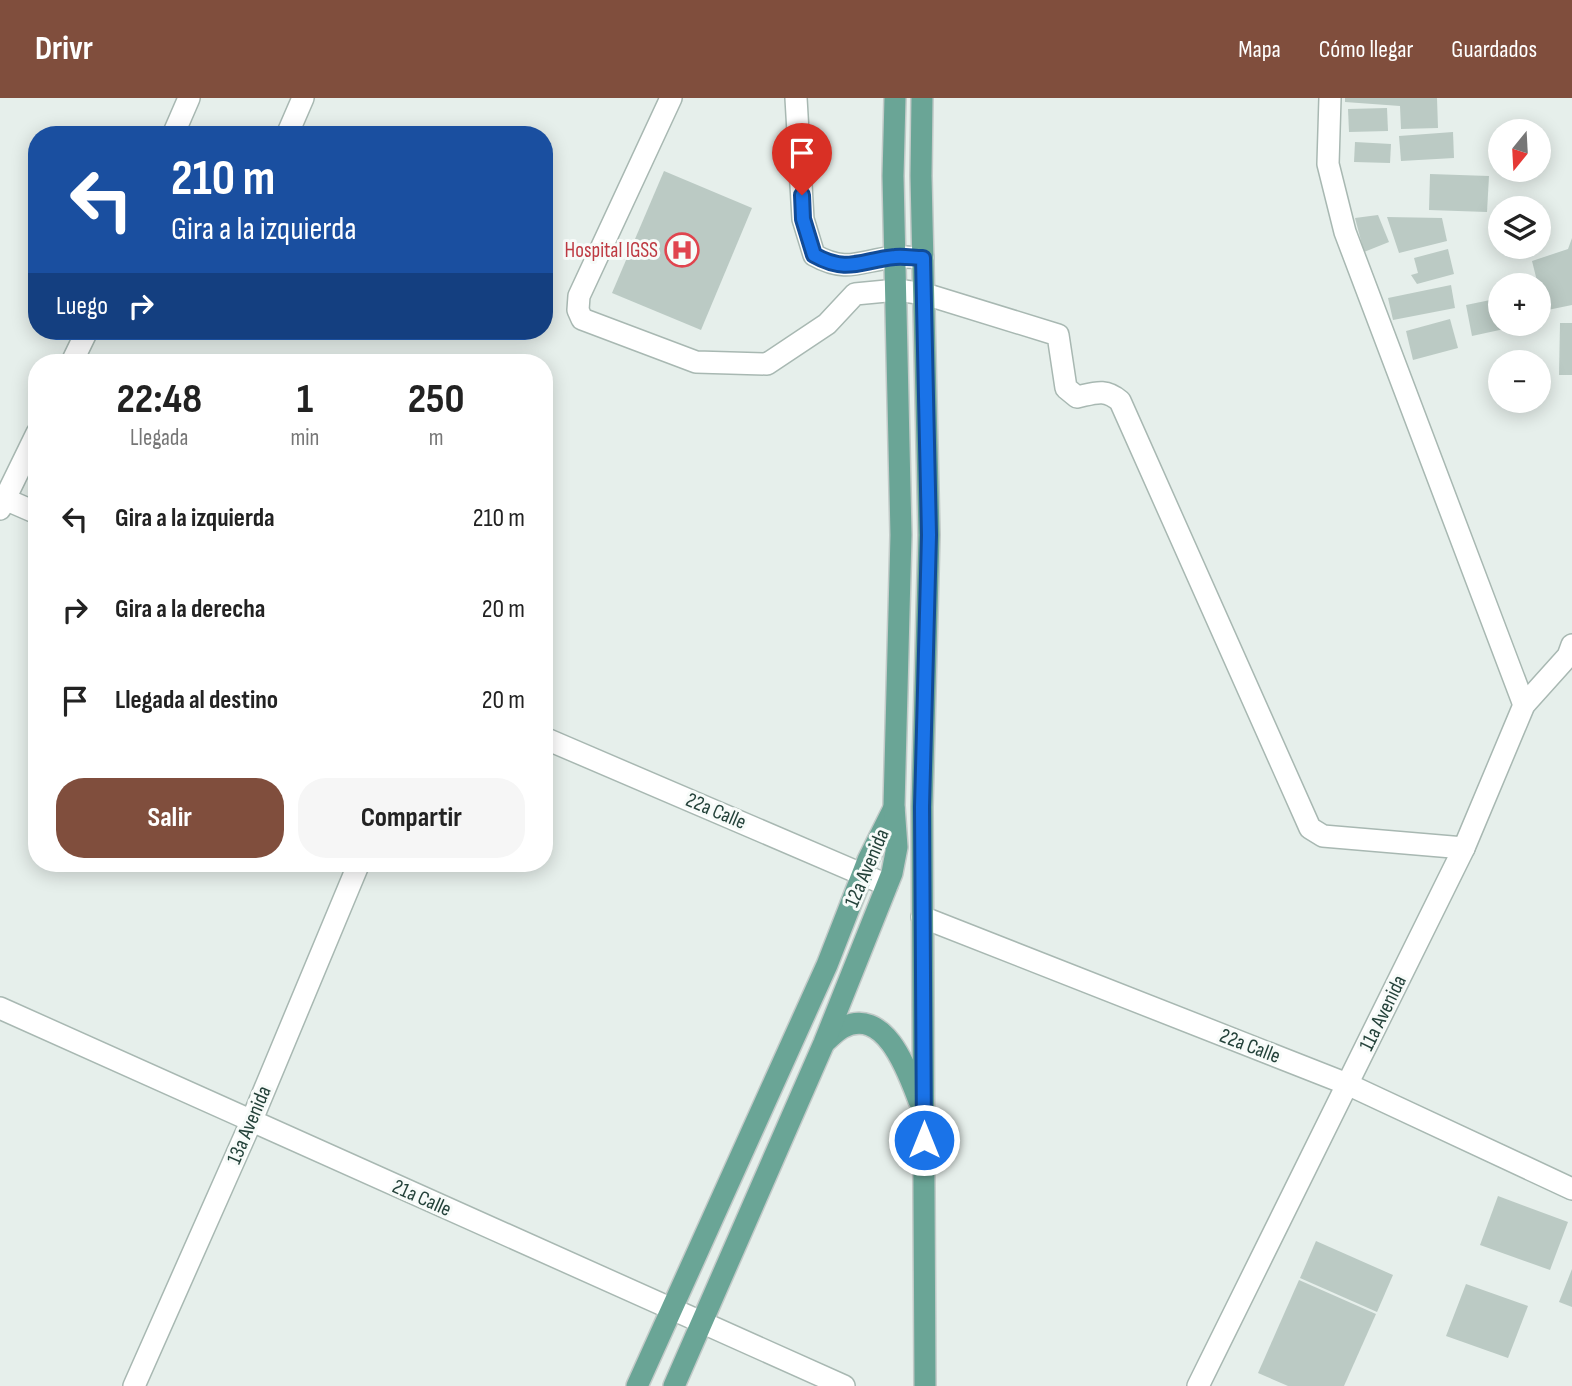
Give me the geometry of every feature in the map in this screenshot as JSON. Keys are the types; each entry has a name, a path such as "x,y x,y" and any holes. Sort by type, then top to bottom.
{"main road":[{"path":"894,806 901,534 895,257 895,98"},
{"path":"922,98 929,535 922,807 925,1386"},
{"name":"12a Avenida","path":"636,1386 827,965 868,860 894,806"},
{"name":"12a Avenida","path":"674,1386 824,1043 892,873 897,847 894,806"},
{"path":"824,1043 844,1027 864,1024 889,1038 924,1112"}],"street":[{"path":"177,126 190,98"},
{"path":"291,126 303,98"},
{"path":"671,98 579,296 578,310 582,319 696,362 767,364 827,324 855,294 897,290 925,294 1058,335 1066,388 1071,394 1077,397 1111,393 1121,401 1310,828 1323,836 1464,848"},
{"path":"796,98 803,219 814,255 830,264 853,266 895,257 923,258"},
{"path":"1330,98 1328,164 1345,232 1524,705"},
{"path":"28,450 2,501 28,510"},
{"name":"11a Avenida","path":"1198,1386 1464,848 1524,705 1571,653"},
{"name":"22a Calle","path":"553,742 887,886"},
{"name":"13a Avenida","path":"134,1386 251,1122 355,872"},
{"name":"22a Calle","path":"922,917 1348,1084 1572,1189"},
{"name":"21a Calle","path":"0,1008 844,1386"}],"building":[{"path":"1345,98 1437,98 1438,128 1401,129 1400,106 1345,102"},
{"path":"1387,108 1388,131 1349,132 1348,109"},
{"path":"1453,132 1454,158 1401,161 1399,136"},
{"path":"1355,142 1391,144 1390,163 1354,162"},
{"name":"Hospital IGSS","path":"664,171 752,208 701,330 612,293"},
{"path":"1430,174 1488,176 1487,212 1429,210"},
{"path":"1378,215 1389,242 1364,252 1355,218"},
{"path":"1387,217 1442,218 1447,241 1399,253"},
{"path":"1572,238 1572,305 1551,309 1551,273 1535,273 1532,261 1551,259 1551,255 1568,249"},
{"path":"1448,249 1454,274 1417,284 1411,275 1418,273 1414,258"},
{"path":"1451,285 1455,308 1393,320 1388,298"},
{"path":"1488,300 1488,333 1472,336 1466,305"},
{"path":"1450,319 1458,348 1413,360 1406,331"},
{"path":"1560,323 1572,323 1572,375 1559,375"},
{"path":"1498,1196 1568,1222 1550,1270 1480,1245"},
{"path":"1316,1241 1393,1275 1377,1312 1300,1278"},
{"path":"1572,1269 1572,1307 1559,1302"},
{"path":"1299,1280 1376,1314 1344,1386 1288,1386 1258,1373"},
{"path":"1466,1284 1528,1306 1508,1358 1446,1336"}],"place":[{"name":"Hospital IGSS","path":"682,250"}],"route":[{"path":"802,195 803,219 814,255 830,264 853,266 895,257 923,258 929,535 922,807 924,1140"}]}
